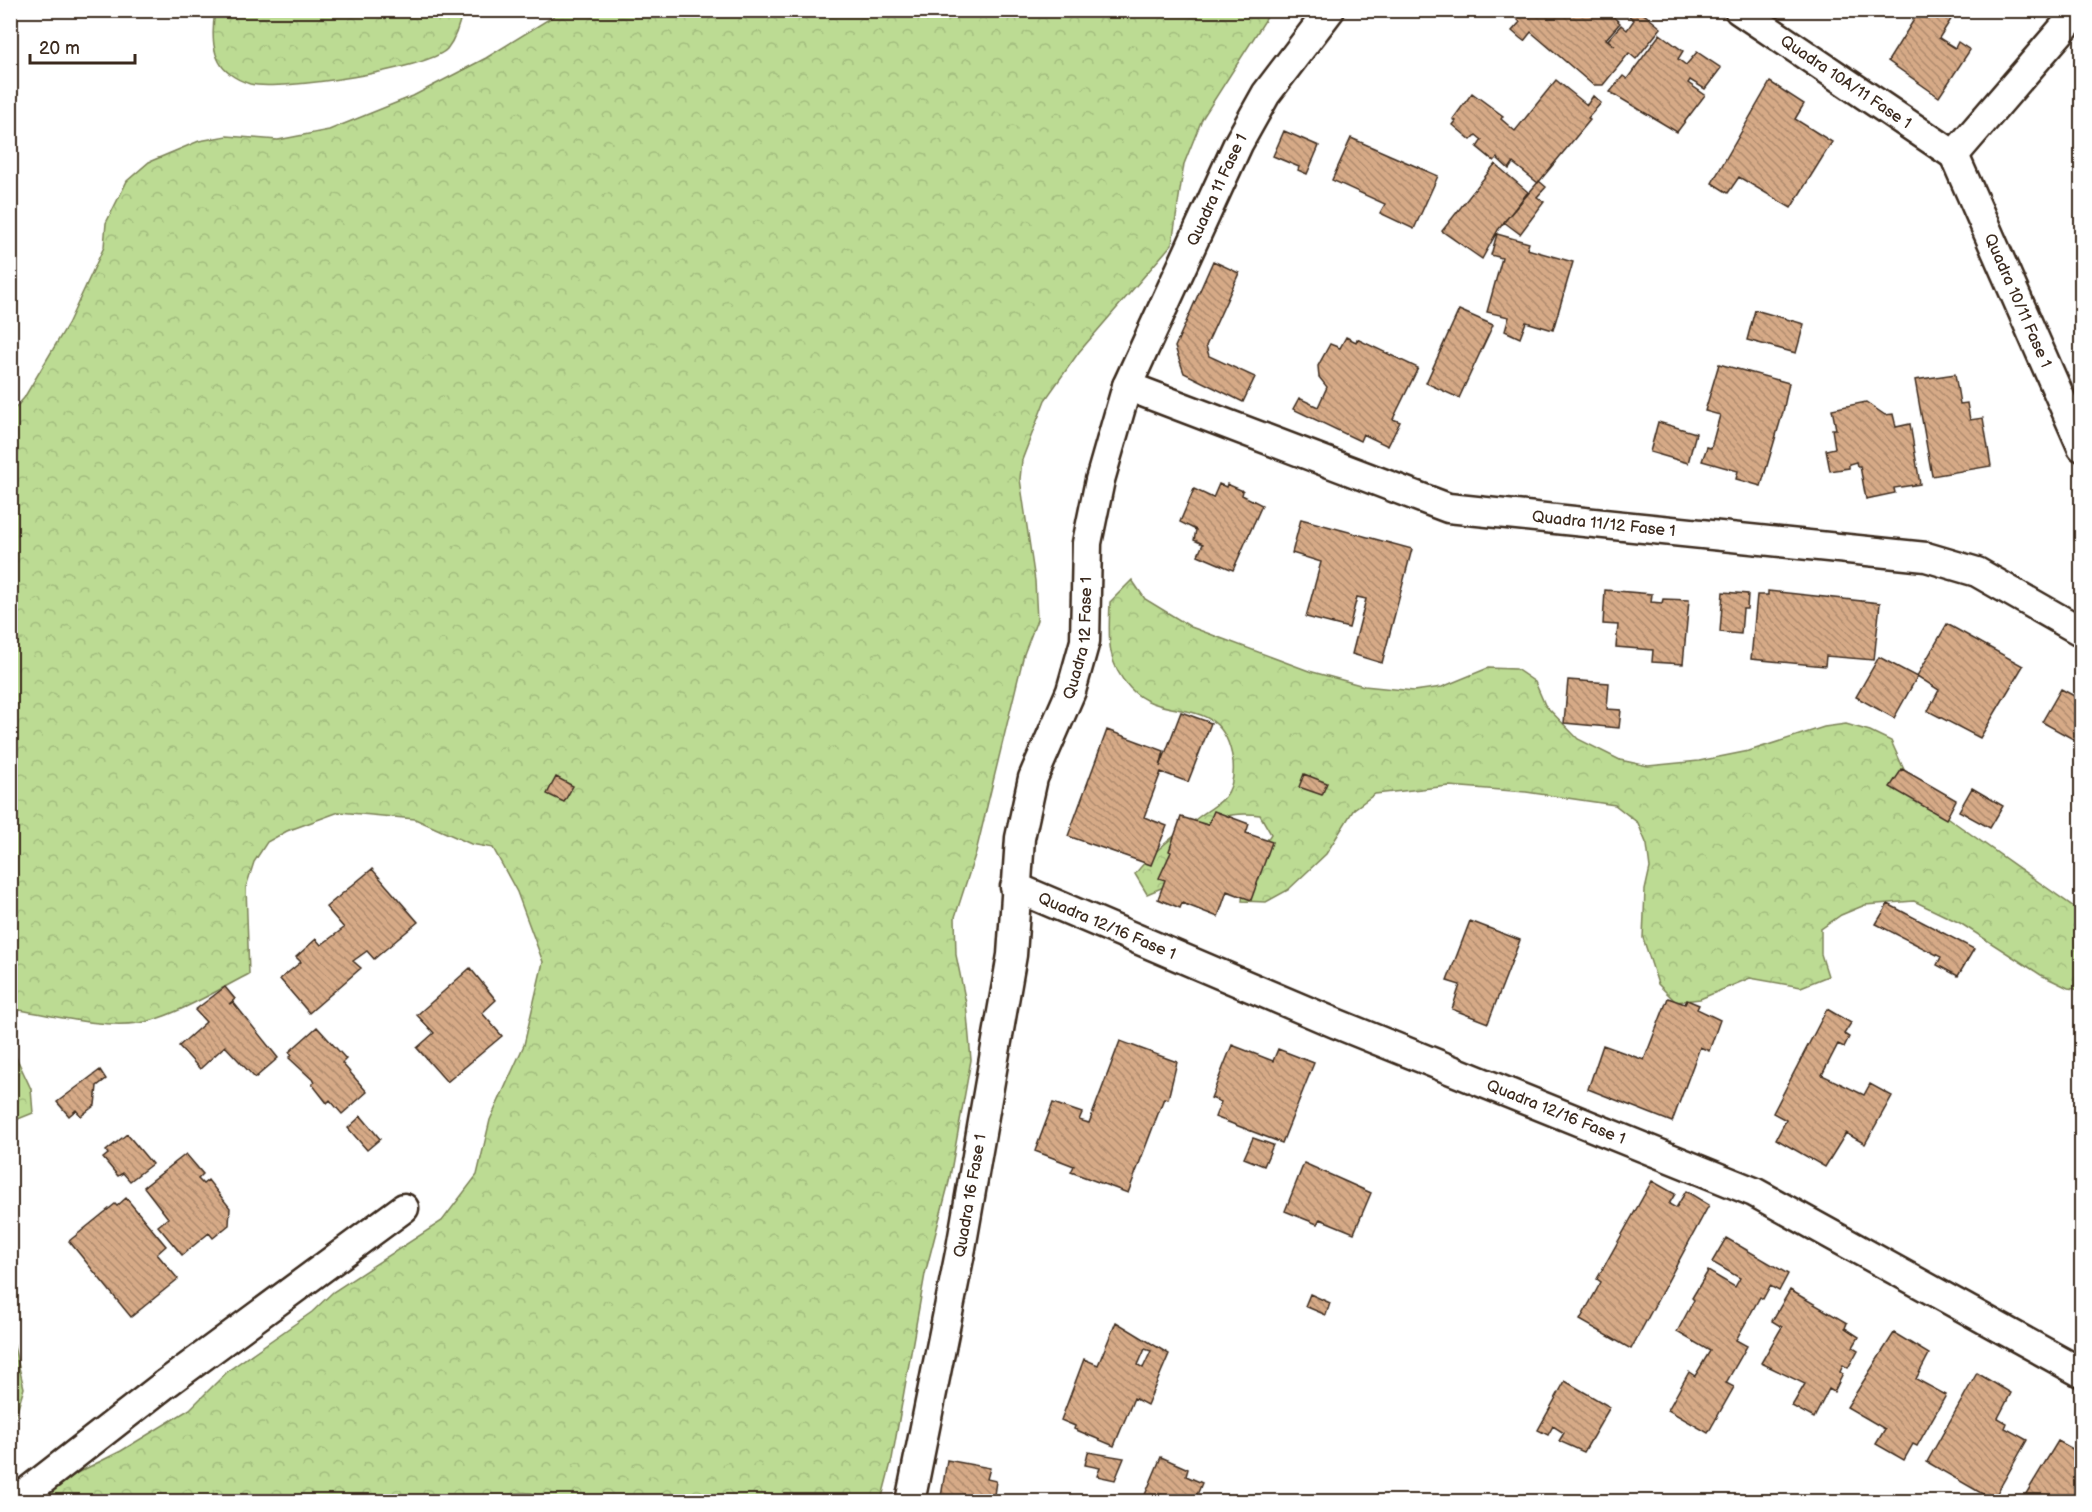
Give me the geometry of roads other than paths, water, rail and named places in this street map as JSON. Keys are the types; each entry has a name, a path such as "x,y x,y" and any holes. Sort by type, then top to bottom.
{"street":[{"name":"Quadra 11 Fase 1","path":"1127,386 1238,144 1266,94 1330,10"},
{"name":"Quadra 10A/11 Fase 1","path":"1739,10 1954,155"},
{"path":"1954,155 2079,10"},
{"name":"Quadra 10/11 Fase 1","path":"1954,155 2082,447"},
{"name":"Quadra 11/12 Fase 1","path":"1127,386 1448,508 1926,557 1977,572 2082,632"},
{"name":"Quadra 12 Fase 1","path":"1015,887 1020,838 1033,778 1071,691 1085,641 1087,543 1100,480 1127,386"},
{"name":"Quadra 12/16 Fase 1","path":"1015,887 1335,1023 1754,1192 2082,1372"},
{"name":"Quadra 16 Fase 1","path":"910,1502 961,1248 1012,955 1015,887"},
{"path":"14,1502 164,1385 404,1208"}]}
